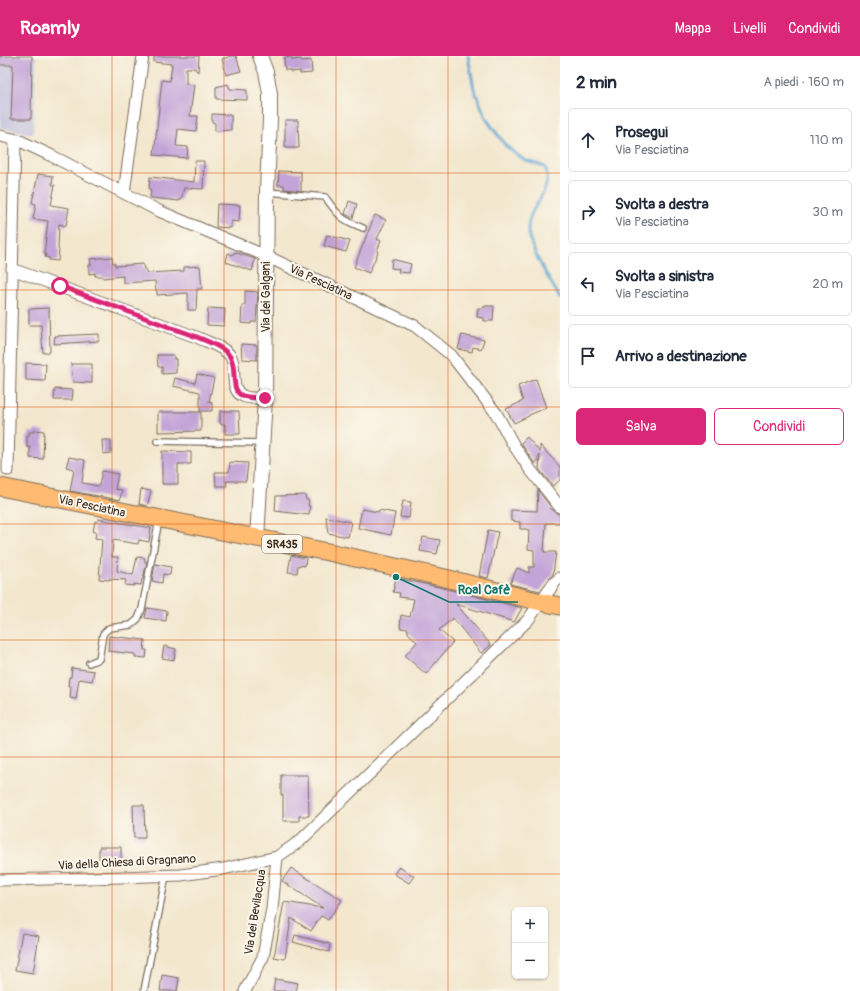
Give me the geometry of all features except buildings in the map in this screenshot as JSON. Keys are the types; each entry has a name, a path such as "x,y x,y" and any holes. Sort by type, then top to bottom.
{"main road":[{"name":"Via Pesciatina","path":"0,487 159,520 333,553 560,606"}],"street":[{"path":"124,193 143,56"},
{"name":"Via dei Galgani","path":"257,539 265,398 267,192 270,119 270,93 266,72 260,56"},
{"name":"Via Pesciatina","path":"0,136 15,140 52,156 159,211 266,256 415,326 450,355 496,413 513,444 529,468 560,507"},
{"path":"8,470 15,140"},
{"path":"12,269 192,336 224,350 230,356 234,364 236,391 242,396 265,398"},
{"path":"277,857 300,841 528,620 555,582 560,578"},
{"name":"Via della Chiesa di Gragnano","path":"0,880 181,875 222,869 277,857"},
{"name":"Via dei Bevilacqua","path":"245,991 263,957 272,909 277,857"}],"lane":[{"path":"267,192 325,197 340,217 363,228"},
{"path":"157,441 263,443"},
{"path":"89,663 99,659 103,634 109,628 131,625 138,619 142,609 159,520"},
{"path":"144,991 166,875"}],"shaded area":[{"path":"0,56 36,56 33,134 0,128"}],"waterway":[{"path":"468,56 474,89 487,120 506,146 524,160 545,167 547,184 532,213 528,228 535,254 560,298"}],"place":[{"name":"Roal Cafè","path":"396,577"}],"route":[{"path":"60,286 199,338 224,350 230,356 234,364 236,391 242,396 265,398"}]}
